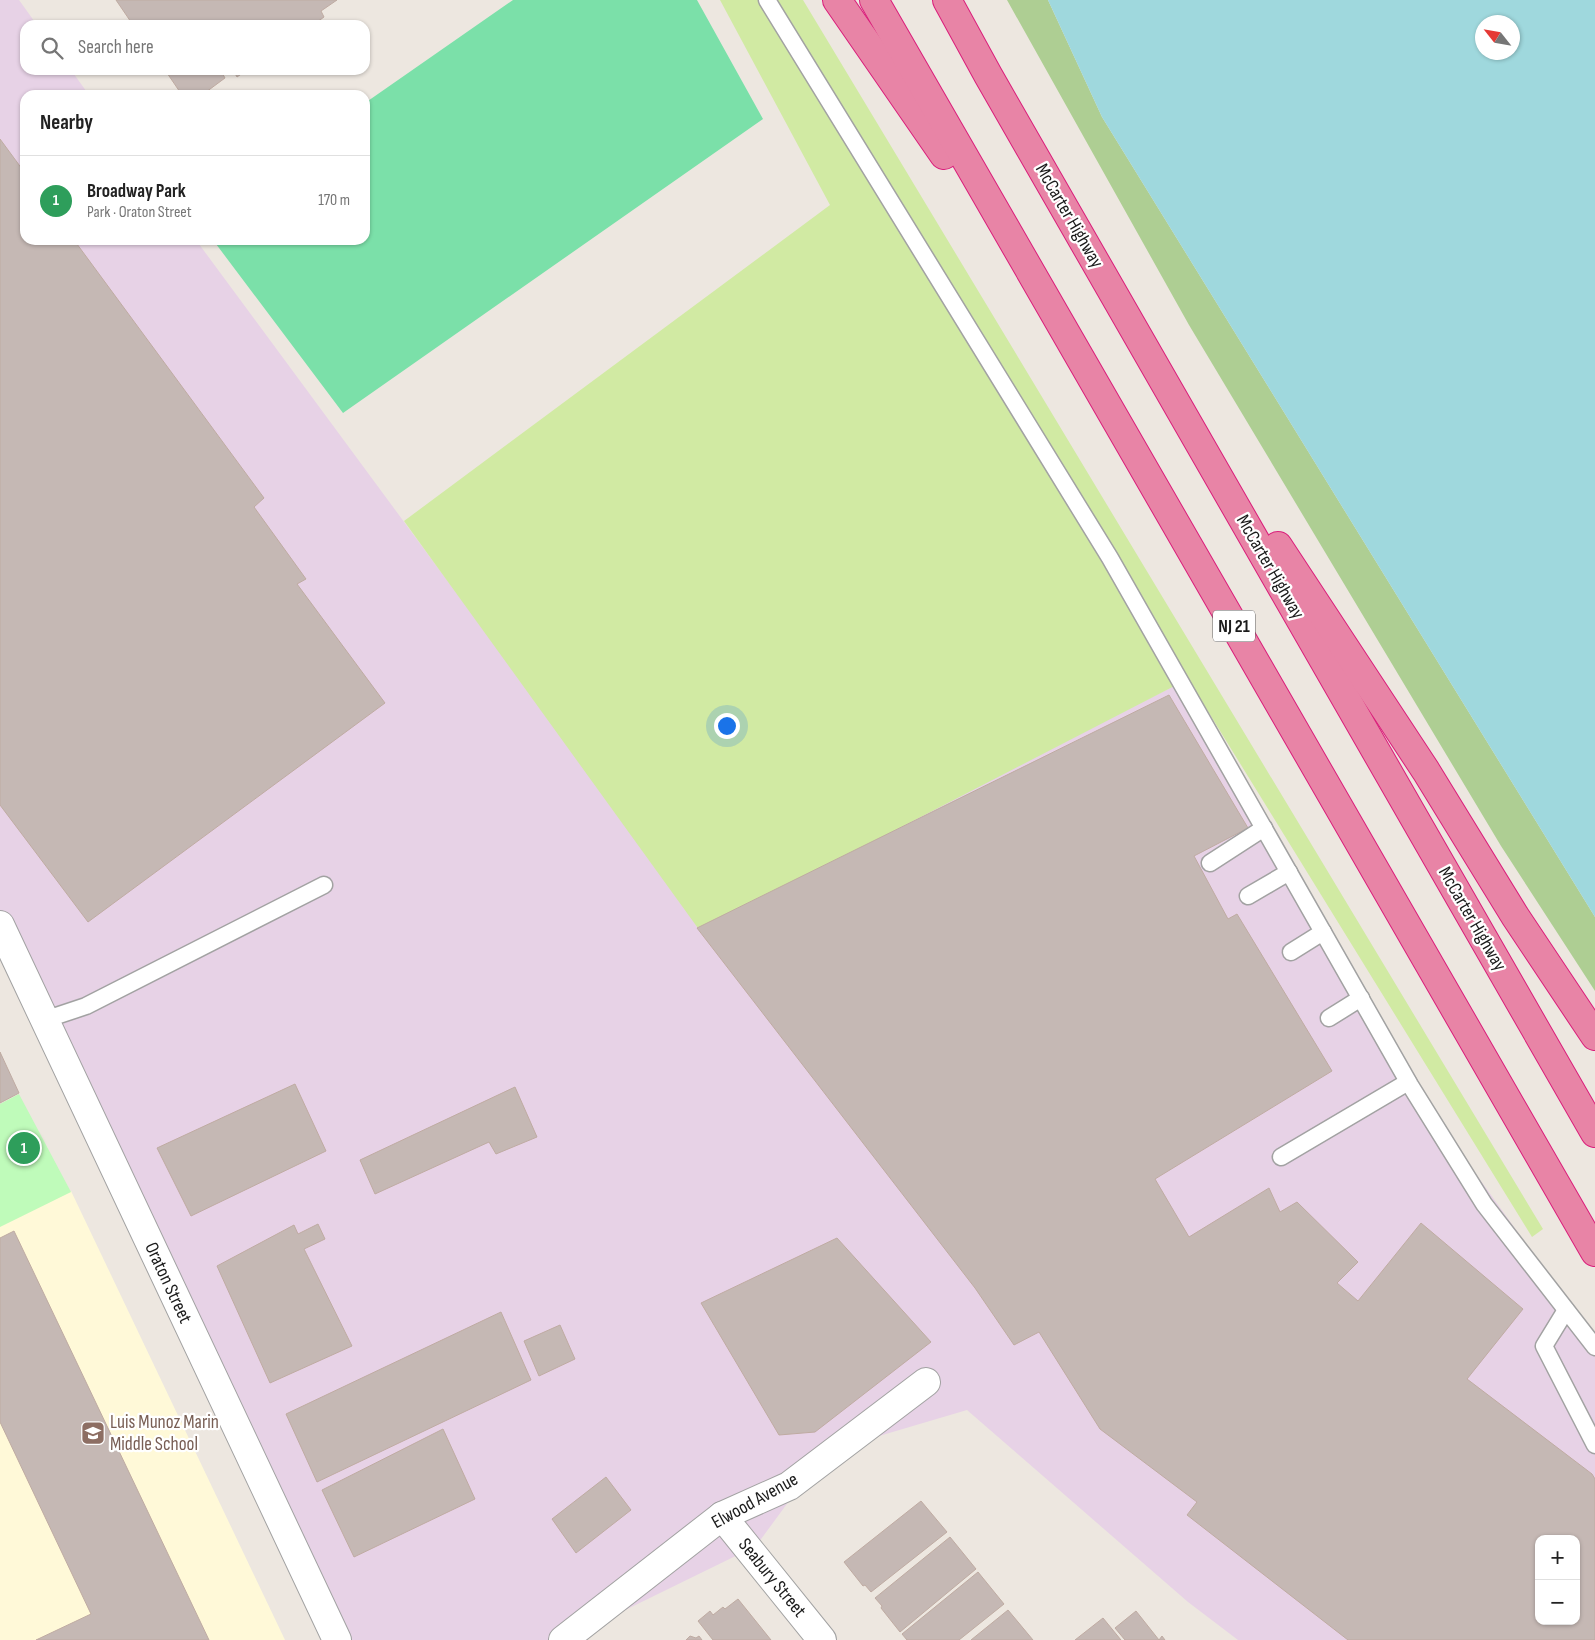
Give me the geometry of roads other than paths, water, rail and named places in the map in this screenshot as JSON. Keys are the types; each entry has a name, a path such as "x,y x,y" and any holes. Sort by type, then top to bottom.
{"highway":[{"path":"837,0 1052,310"},
{"name":"NJ 21","path":"874,0 1595,1252"},
{"name":"McCarter Highway","path":"947,0 988,75 1595,1134"},
{"path":"1135,332 1426,771 1515,916 1595,1036"}],"street":[{"name":"Oraton Street","path":"0,925 337,1640"},
{"name":"Elwood Avenue","path":"563,1640 722,1516 789,1486 926,1382"},
{"name":"Seabury Street","path":"722,1516 822,1640"}],"lane":[{"path":"768,0 1110,558 1408,1082 1484,1204 1595,1347"},
{"path":"1210,863 1264,828"},
{"path":"1248,896 1289,872"},
{"path":"44,1020 86,1006 324,885"},
{"path":"1291,952 1323,932"},
{"path":"1329,1018 1361,998"},
{"path":"1281,1157 1408,1082"},
{"path":"1566,1310 1544,1346 1595,1445"}],"water":[{"path":"1048,0 1595,0 1595,917 1102,117"}],"place":[{"name":"Broadway Park","path":"24,1148"},
{"name":"Luis Munoz Marin Middle School","path":"93,1433"}]}
